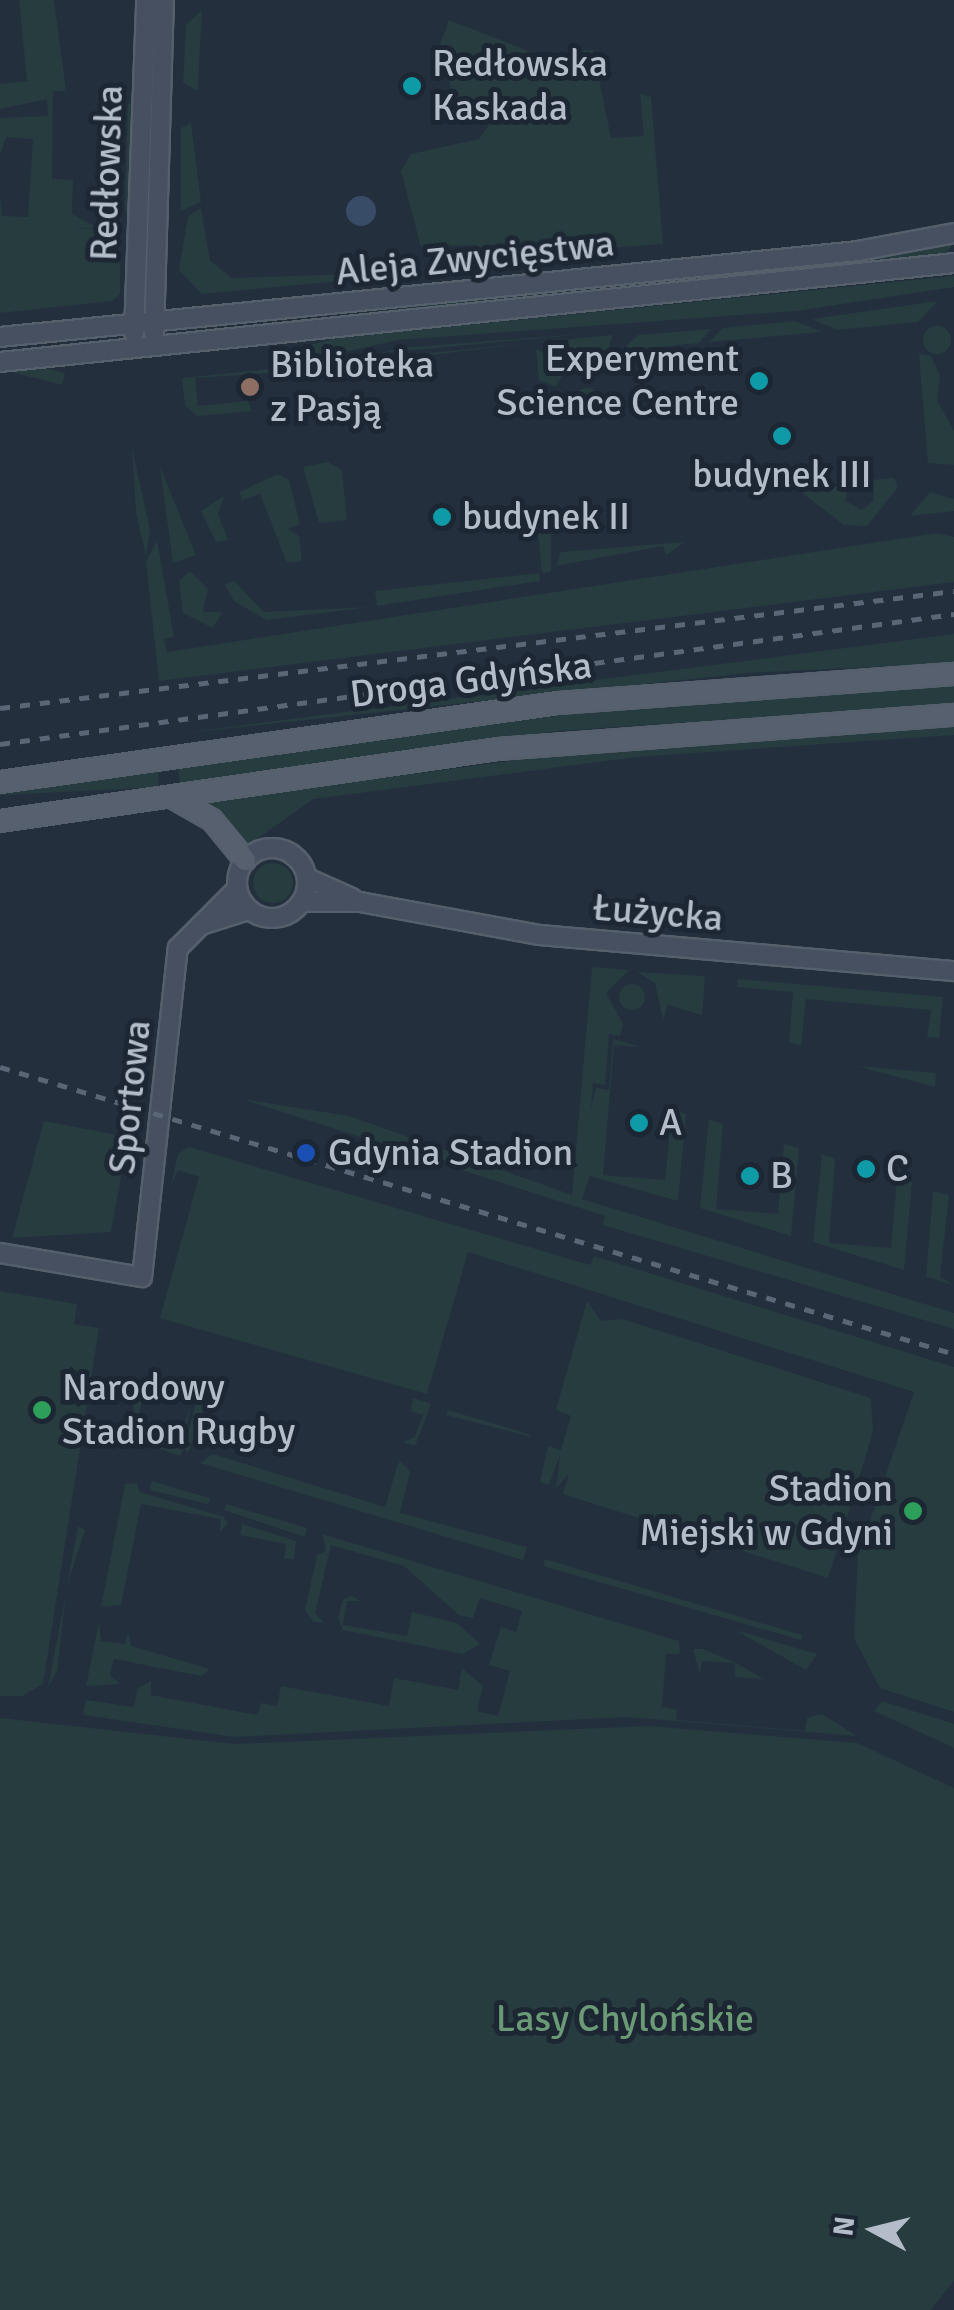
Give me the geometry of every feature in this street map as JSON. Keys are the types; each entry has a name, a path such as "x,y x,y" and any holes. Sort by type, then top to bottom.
{"main road":[{"name":"Droga Gdyńska","path":"0,782 540,705 954,674"},
{"name":"Droga Gdyńska","path":"0,821 610,737 954,714"},
{"path":"172,797 212,820 245,860"}],"street":[{"name":"Redłowska","path":"133,348 146,0"},
{"name":"Redłowska","path":"154,346 164,0"},
{"name":"Aleja Zwycięstwa","path":"0,337 839,254 954,233"},
{"name":"Aleja Zwycięstwa","path":"0,362 954,263"},
{"name":"Łużycka","path":"245,860 284,850 307,878 360,902"},
{"path":"191,928 237,890 245,860"},
{"path":"302,902 307,878"},
{"path":"191,928 248,910 237,890"},
{"name":"Łużycka","path":"248,910 278,918 302,902 360,902 521,933 954,971"},
{"name":"Sportowa","path":"0,1252 142,1276 176,960 191,928"}],"green space":[{"path":"19,0 54,0 66,91 53,91 52,179 73,180 72,214 98,228 72,229 111,229 121,171 120,294 112,301 0,313 0,197 2,216 28,217 33,139 6,137 0,155 0,118 48,116 47,99 0,109 0,84 27,81"},
{"path":"202,10 198,91 183,82 186,25"},
{"path":"449,20 536,54 534,76 560,71 568,51 593,50 611,138 644,136 640,94 651,97 663,244 497,256 476,245 421,247 401,171 411,154 479,139 489,125 485,111 459,115 439,47"},
{"path":"128,102 132,106 129,227 125,207"},
{"path":"191,123 201,202 181,211 181,128"},
{"path":"201,208 210,261 232,278 447,271 202,294 179,270 188,216"},
{"path":"954,244 943,256 217,330"},
{"path":"954,276 954,287 796,311 398,340 309,360 307,346 336,338"},
{"path":"938,301 918,322 837,330 812,319"},
{"path":"795,321 822,332 709,342 723,328"},
{"path":"937,326 947,330 951,340 947,350 937,354 927,350 923,340 927,330"},
{"path":"711,329 699,343 621,351 638,335"},
{"path":"596,333 381,353 401,348"},
{"path":"612,335 608,352 571,355 541,342"},
{"path":"530,343 423,356 423,363 195,378 198,406 248,401 252,411 197,416 185,405 182,378"},
{"path":"536,349 569,366 555,387 539,380"},
{"path":"919,354 931,356 940,376 937,400 954,431 954,465 928,463"},
{"path":"2,357 65,373 62,385 0,369"},
{"path":"587,388 597,392 601,402 597,412 587,416 577,412 573,402 577,392"},
{"path":"132,448 150,529 146,557 136,512"},
{"path":"328,462 342,470 347,520 319,523 303,467"},
{"path":"160,467 196,555 173,563"},
{"path":"278,474 289,480 300,524 288,529 299,536 302,561 287,563 260,494 242,500 239,492"},
{"path":"894,478 898,487 867,526 844,525 802,493 847,482 846,501 862,510 874,500 872,480"},
{"path":"930,492 954,499 954,511 910,516"},
{"path":"224,496 218,514 228,540 216,542 201,511"},
{"path":"551,513 551,571 542,573 536,515"},
{"path":"937,533 954,537 954,582 159,681 146,562 157,540 174,637 164,639 167,652"},
{"path":"685,542 666,555 663,546 556,566 561,552"},
{"path":"190,571 208,589 203,612 222,612 213,628 183,613 179,581"},
{"path":"539,573 540,581 377,606 375,591"},
{"path":"234,581 264,612 369,607 267,620 235,602 225,585"},
{"path":"954,634 954,663 748,673 175,734"},
{"path":"954,684 954,704 557,731 180,784 178,766 638,705"},
{"path":"954,726 954,735 637,757 313,799 247,846 200,802 570,753"},
{"path":"158,768 159,787 0,795 0,776"},
{"path":"273,863 287,869 293,883 287,897 273,903 259,897 253,883 259,869"},
{"path":"592,967 629,970 606,993 623,1024 620,1036 609,1034 605,1085 593,1083 591,1109 596,1088 609,1090 613,1039 641,1047 614,1045 603,1175 665,1180 672,1110 686,1114 678,1201 590,1176 582,1199 954,1313 954,1329 603,1225 605,1216 242,1099 349,1116 572,1195"},
{"path":"637,972 705,976 702,1015 668,1005 663,1020 655,983"},
{"path":"738,979 943,997 939,1038 927,1037 931,1010 806,999 801,1046 789,1042 793,992 737,987"},
{"path":"632,984 641,988 645,997 641,1006 632,1010 623,1006 619,997 623,988"},
{"path":"857,1066 936,1073 935,1087"},
{"path":"709,1119 723,1124 716,1209 778,1214 784,1144 799,1148 791,1236 700,1208"},
{"path":"44,1121 128,1137 111,1232 12,1238"},
{"path":"189,1147 590,1265 594,1256 954,1367 954,1712 880,1688 854,1638 858,1556 914,1392 468,1252 427,1394 160,1318 199,1177 178,1170 171,1185 178,1154"},
{"path":"822,1154 835,1159 829,1243 891,1248 897,1178 912,1182 904,1270 813,1242"},
{"path":"933,1191 949,1195 940,1277 954,1285 926,1277"},
{"path":"0,1291 77,1304 74,1324 99,1328 43,1684 22,1696 0,1696"},
{"path":"587,1301 601,1321 623,1319 871,1398 873,1432 828,1578 563,1494 569,1474 556,1488 560,1455 549,1485 540,1482 548,1446 561,1450 571,1416 556,1410"},
{"path":"135,1392 143,1394 135,1439 178,1446 191,1402 181,1456 130,1439"},
{"path":"413,1398 431,1404 415,1446 403,1442 415,1437 423,1415 411,1411"},
{"path":"197,1400 205,1406 188,1453 184,1448"},
{"path":"448,1410 528,1434 531,1437 446,1415"},
{"path":"213,1454 385,1507 399,1460 410,1471 400,1513 527,1547 523,1560 200,1463"},
{"path":"151,1481 210,1498 208,1504 150,1490"},
{"path":"137,1483 140,1492 224,1517 228,1524 220,1531 221,1519 141,1504 121,1605 101,1607 125,1484"},
{"path":"226,1504 307,1528 305,1537 224,1510"},
{"path":"242,1524 296,1541 294,1559 284,1559 286,1544 240,1535"},
{"path":"78,1526 85,1530 67,1586"},
{"path":"322,1534 679,1641 680,1654 666,1654 662,1707 676,1709 677,1720 805,1731 807,1718 822,1714 857,1736 627,1717 235,1737 83,1715 86,1700 134,1707 138,1688 151,1681 151,1695 257,1715 261,1703 277,1706 281,1686 389,1706 394,1678 458,1690 462,1668 483,1686 477,1711 498,1716 510,1671 489,1665 501,1627 516,1632 522,1611 480,1598 473,1618 459,1615 404,1566 331,1545 315,1613 324,1623 313,1622 305,1610 317,1555 326,1551"},
{"path":"545,1559 802,1635 801,1640 543,1566"},
{"path":"66,1593 57,1671 48,1687"},
{"path":"352,1596 360,1601 347,1601 343,1625 407,1636 412,1612 457,1623 480,1644 463,1654 343,1630 338,1618 343,1599"},
{"path":"99,1622 101,1641 125,1644 128,1632 131,1646 210,1669 201,1676 114,1659 110,1675 120,1684 86,1686"},
{"path":"735,1630 817,1654 806,1670"},
{"path":"693,1649 703,1649 736,1663 764,1679 735,1677 735,1663 702,1661 700,1674"},
{"path":"882,1701 954,1724 954,1748 874,1711"},
{"name":"Lasy Chylońskie","path":"0,1718 234,1744 648,1726 857,1743 954,1788 954,2281 930,2310 0,2310"}],"water":[{"path":"361,196 371,201 376,211 371,221 361,226 351,221 346,211 351,201"}],"railway":[{"path":"0,708 954,591"},
{"path":"0,744 954,614"},
{"path":"0,1067 954,1354"}],"place":[{"name":"Redłowska Kaskada","path":"412,86"},
{"name":"Experyment Science Centre","path":"759,381"},
{"name":"Biblioteka z Pasją","path":"250,387"},
{"name":"budynek III","path":"782,436"},
{"name":"budynek II","path":"442,517"},
{"name":"A","path":"639,1123"},
{"name":"Gdynia Stadion","path":"306,1153"},
{"name":"C","path":"866,1169"},
{"name":"B","path":"750,1176"},
{"name":"Narodowy Stadion Rugby","path":"42,1410"},
{"name":"Stadion Miejski w Gdyni","path":"913,1511"}]}
